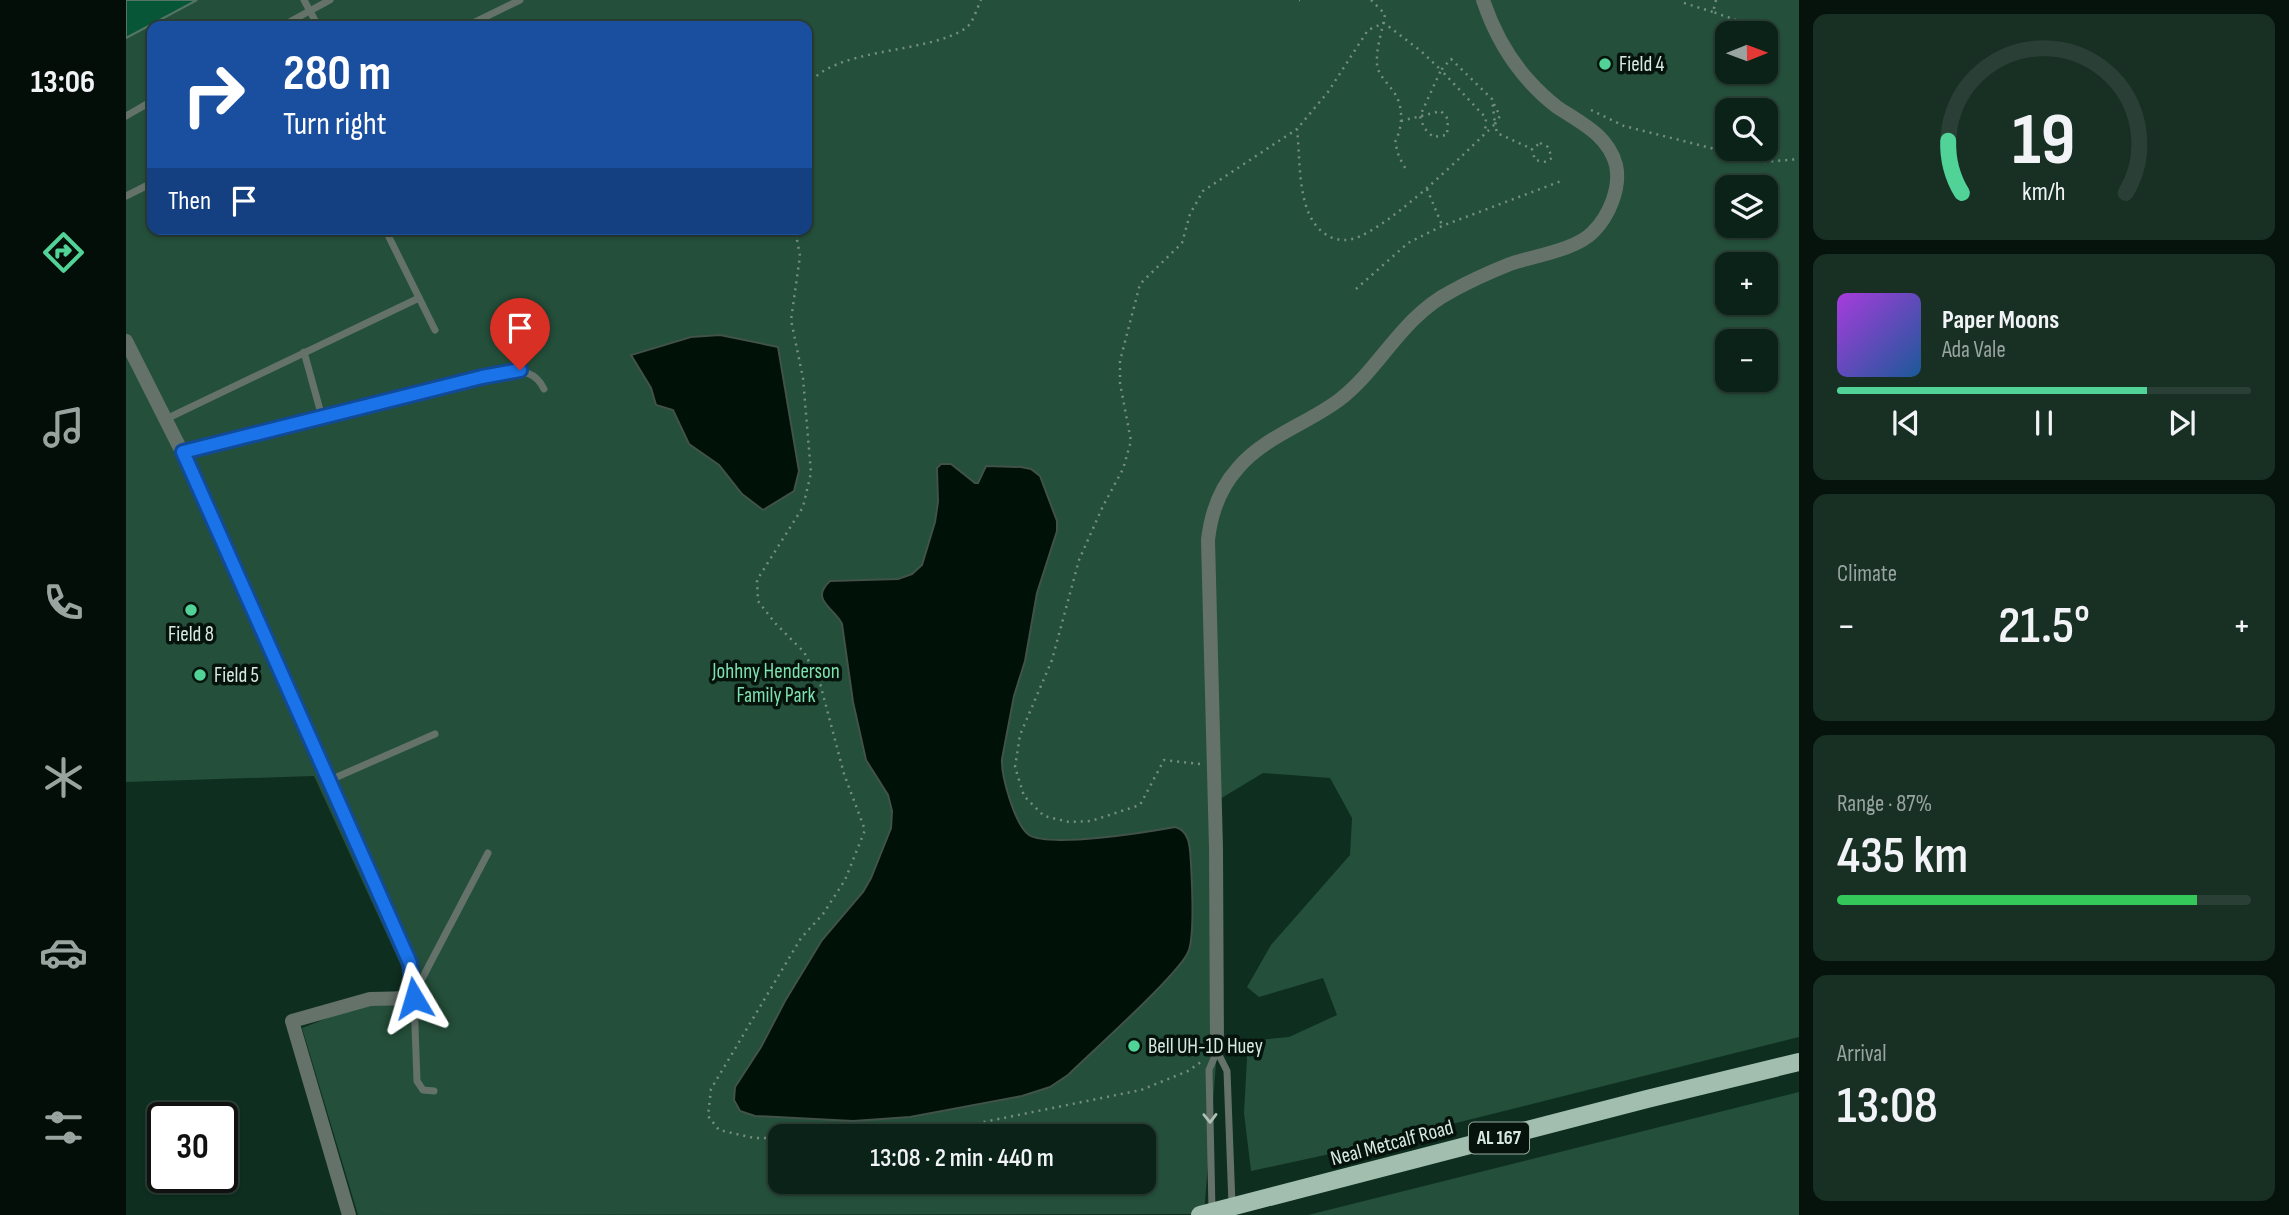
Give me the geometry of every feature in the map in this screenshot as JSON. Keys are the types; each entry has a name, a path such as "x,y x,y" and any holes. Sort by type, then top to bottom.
{"main road":[{"name":"Neal Metcalf Road","path":"1206,1213 1799,1062"}],"street":[{"path":"1216,1051 1208,540 1215,508 1229,477 1240,464 1266,443 1310,419 1352,389 1397,335 1421,312 1448,292 1478,277 1576,243 1592,234 1604,219 1617,185 1616,167 1610,149 1599,135 1554,105 1530,82 1508,54 1483,0"},
{"path":"126,341 183,452 410,963 414,996 370,999 292,1021 349,1215"}],"lane":[{"path":"304,0 316,21"},
{"path":"291,21 330,0"},
{"path":"477,21 520,0"},
{"path":"126,116 147,104"},
{"path":"126,196 147,186"},
{"path":"388,235 435,330"},
{"path":"166,418 419,298"},
{"path":"304,352 322,417"},
{"path":"183,452 505,372 520,370 530,373 540,381 544,389"},
{"path":"330,780 435,734"},
{"path":"434,1091 423,1090 417,1081 414,996 488,853"},
{"path":"1216,1051 1227,1071 1232,1207"},
{"path":"1206,1213 1209,1070 1216,1051"}],"path":[{"path":"812,79 815,75 859,57 939,41 968,27 981,0"},
{"path":"1371,0 1385,14 1376,64 1383,80 1395,92 1401,121 1401,131 1395,142 1407,171"},
{"path":"1713,12 1716,0"},
{"path":"1684,3 1736,20"},
{"path":"1384,23 1422,52 1486,118 1485,133"},
{"path":"1213,766 1164,760 1140,805 1091,821 1069,822 1044,816 1024,796 1016,767 1020,735 1052,660 1079,560 1123,469 1131,441 1120,383 1120,362 1140,284 1182,243 1190,214 1203,191 1297,129 1328,92 1368,30 1384,23"},
{"path":"1401,121 1420,116 1441,111 1448,119 1447,135 1433,137 1424,128 1420,116 1441,70 1451,58 1492,99 1497,133 1532,149"},
{"path":"1586,108 1624,126 1711,148 1731,158 1763,162 1799,159"},
{"path":"1297,129 1302,188 1308,213 1318,228 1329,237 1348,241 1371,231 1427,189 1495,124"},
{"path":"1540,143 1548,147 1552,158 1546,163 1535,160 1532,149 1540,143"},
{"path":"1356,289 1408,243 1442,226 1564,180"},
{"path":"1427,189 1442,226"},
{"path":"768,1138 754,1138 719,1130 708,1116 711,1089 801,937 823,914 845,880 865,830 844,774 820,683 804,652 775,623 758,601 757,580 803,507 811,473 803,378 792,320 800,256 796,235"},
{"path":"974,1124 1141,1090 1188,1071 1216,1051"}],"green space":[{"name":"Johhny Henderson Family Park","path":"126,0 1799,0 1799,1037 1348,1150 1251,1171 1244,1113 1248,1041 1289,1037 1337,1015 1323,978 1259,997 1247,987 1271,945 1350,855 1352,818 1330,778 1263,773 1215,802 1217,1051 1204,1214 358,1215 302,1028 405,988 404,972 314,776 126,782"},
{"path":"1799,1092 1799,1215 1308,1215"}],"shaded area":[{"path":"720,335 778,347 799,471 794,491 763,510 742,494 719,465 689,444 673,410 656,405 651,388 631,355 691,337"},
{"path":"941,464 951,464 975,483 978,483 986,466 1031,469 1040,476 1057,521 1057,531 1037,593 1025,661 1014,696 1002,759 1006,788 1019,821 1029,835 1040,839 1100,838 1175,827 1184,832 1189,842 1192,895 1193,920 1189,950 1170,976 1134,1013 1068,1075 1050,1087 1022,1096 910,1117 853,1121 755,1116 740,1111 734,1100 735,1087 822,940 863,892 891,828 892,811 888,795 866,760 853,702 842,624 826,604 822,593 830,581 898,579 912,574 922,565 935,522 938,502 937,468"}],"building":[{"path":"126,0 197,0 158,21 147,21 147,27 126,38"}],"place":[{"name":"Field 4","path":"1605,64"},
{"name":"Field 8","path":"191,610"},
{"name":"Field 5","path":"200,675"},
{"name":"Bell UH-1D Huey","path":"1134,1046"}],"route":[{"path":"414,998 410,963 183,452 482,377 520,370"}]}
